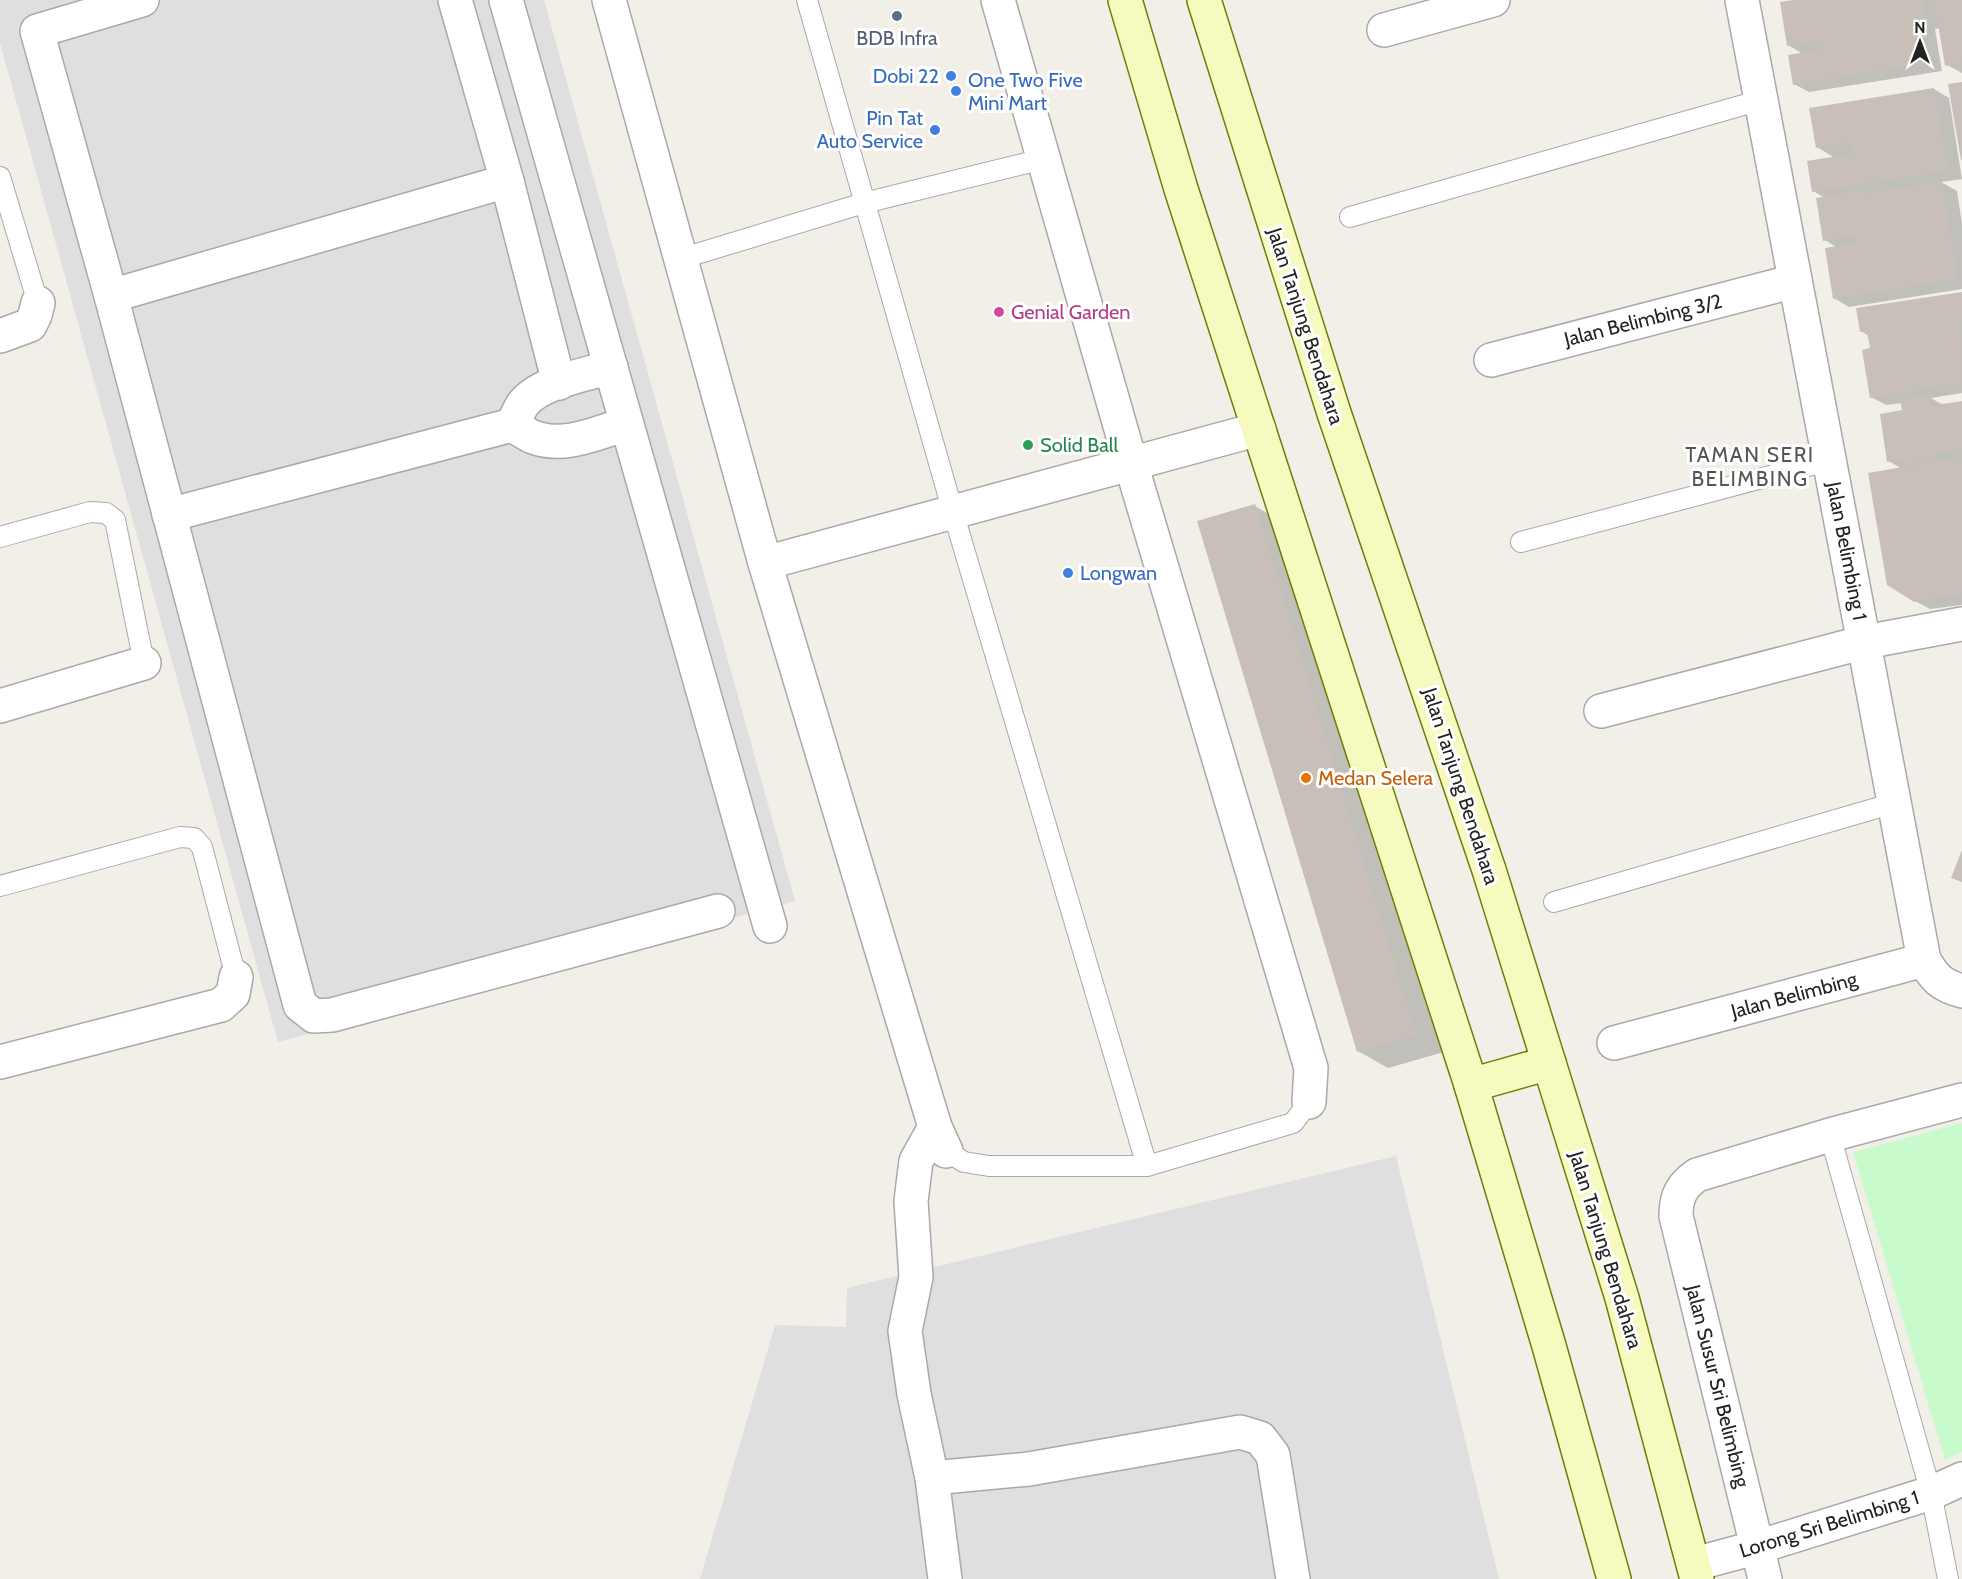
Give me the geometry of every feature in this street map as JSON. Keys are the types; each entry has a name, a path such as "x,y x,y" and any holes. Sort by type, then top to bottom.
{"main road":[{"path":"1125,0 1181,189 1471,1085 1549,1346 1614,1579"},
{"name":"Jalan Tanjung Bendahara","path":"1204,0 1334,413 1479,839 1622,1298 1696,1572"},
{"path":"1471,1085 1549,1063"}],"street":[{"path":"142,0 37,31 111,296 300,1005 314,1016 332,1015 718,911"},
{"path":"455,0 507,181 559,382"},
{"path":"506,0 770,926"},
{"path":"609,0 765,562 940,1139 916,1161 911,1201 916,1277 905,1330 914,1394 932,1478 945,1579"},
{"path":"998,0 1131,464 1311,1068 1309,1102"},
{"path":"1384,30 1493,0"},
{"name":"Jalan Belimbing 1","path":"1742,0 1924,960"},
{"path":"111,296 507,181"},
{"name":"Jalan Belimbing 3/2","path":"1491,360 1796,281"},
{"path":"0,336 30,325 38,303"},
{"path":"512,425 523,404 536,392 559,382 611,367"},
{"path":"169,515 512,425 533,437 552,441 573,440 626,424"},
{"path":"765,562 1260,429"},
{"path":"1601,711 1865,642 1962,624"},
{"path":"0,706 144,663"},
{"path":"1924,960 1932,973 1945,986 1962,991"},
{"name":"Jalan Belimbing","path":"1614,1044 1924,960"},
{"path":"0,1062 221,1005 233,994 236,977"},
{"path":"1830,1135 1962,1100"},
{"name":"Jalan Susur Sri Belimbing","path":"1765,1579 1676,1216 1676,1203 1679,1192 1686,1182 1696,1175 1830,1135"},
{"path":"932,1478 1029,1469 1240,1432 1260,1438 1274,1455 1293,1579"},
{"name":"Lorong Sri Belimbing 1","path":"1696,1572 1758,1547 1931,1493 1962,1479"}],"lane":[{"path":"807,0 953,512 1147,1166"},
{"path":"1350,217 1761,100"},
{"path":"680,259 864,202 1042,159"},
{"path":"0,177 38,303"},
{"path":"1521,542 1830,460"},
{"path":"0,537 90,512 106,513 115,520 144,663"},
{"path":"1554,902 1894,803"},
{"path":"0,886 180,837 194,838 202,847 236,977"},
{"path":"940,1139 964,1162 989,1166 1147,1166 1293,1123 1309,1102"},
{"path":"1830,1135 1931,1493 1948,1579"}],"shaded area":[{"path":"0,0 544,0 795,901 278,1042 0,43"},
{"path":"1396,1156 1499,1579 700,1579 775,1325 846,1327 847,1288"}],"green space":[{"path":"1962,1123 1962,1452 1945,1460 1853,1152"}],"building":[{"path":"1794,0 1922,0 1926,20 1920,21 1927,63 1793,85 1788,55 1824,49 1822,40 1787,46 1780,2"},
{"path":"1934,0 1962,0 1962,63 1945,66"},
{"path":"1962,82 1962,160 1961,160 1948,84"},
{"path":"1934,88 1948,171 1812,192 1807,161 1851,154 1849,142 1816,148 1809,108"},
{"path":"1942,181 1958,279 1833,299 1825,248 1857,243 1856,235 1823,241 1816,198 1861,191 1861,194"},
{"path":"1962,292 1962,321 1960,322 1962,383 1870,398 1862,350 1870,348 1867,331 1860,332 1856,308"},
{"path":"1929,395 1930,406 1962,401 1962,449 1935,454 1936,460 1903,465 1903,459 1887,462 1880,414 1902,410 1900,400"},
{"path":"1962,457 1962,594 1914,602 1887,585 1868,473"},
{"name":"Medan Selera","path":"1255,504 1416,1035 1357,1052 1197,521"},
{"path":"1962,850 1962,882 1951,878"}],"place":[{"name":"BDB Infra","path":"897,16"},
{"name":"Dobi 22","path":"951,76"},
{"name":"One Two Five Mini Mart","path":"956,91"},
{"name":"Pin Tat Auto Service","path":"935,130"},
{"name":"Genial Garden","path":"999,312"},
{"name":"Solid Ball","path":"1028,445"},
{"name":"Longwan","path":"1068,573"},
{"name":"Medan Selera","path":"1306,778"}],"district":[{"name":"TAMAN SERI BELIMBING","path":"1750,467"}]}
